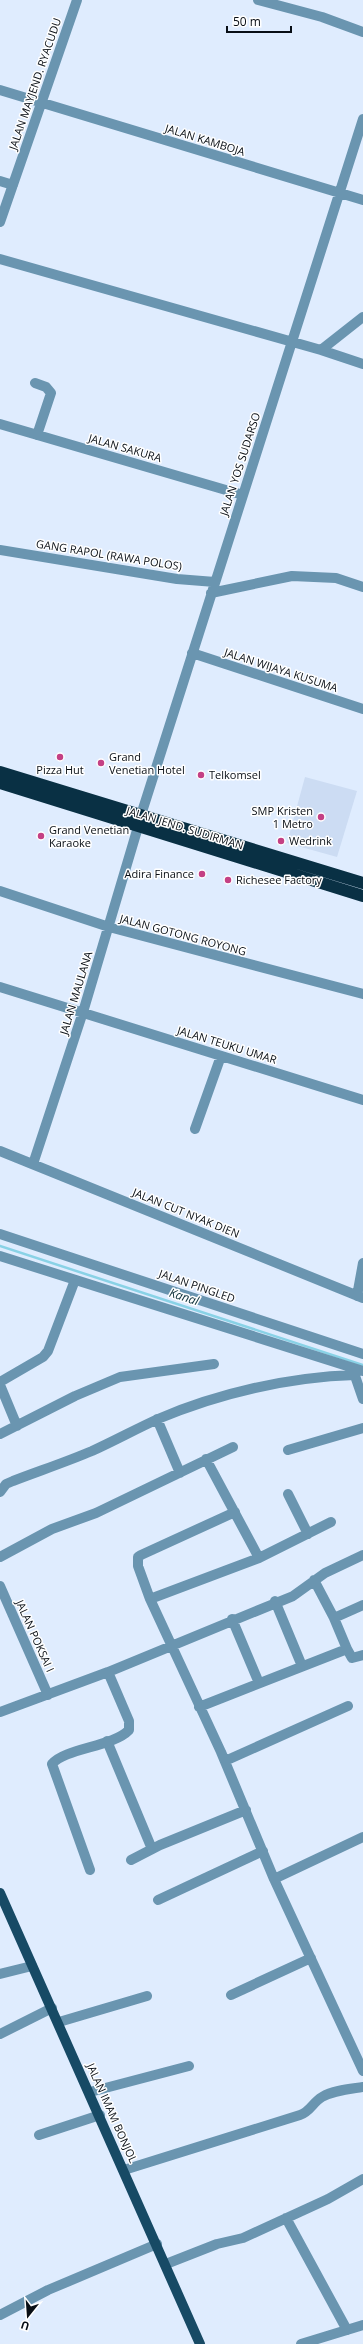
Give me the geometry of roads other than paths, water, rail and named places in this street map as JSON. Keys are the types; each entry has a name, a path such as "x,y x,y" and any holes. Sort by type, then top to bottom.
{"highway":[{"name":"JALAN JEND. SUDIRMAN","path":"0,772 15,782 139,821 356,885 363,896"},
{"name":"JALAN JEND. SUDIRMAN","path":"0,783 15,782"}],"main road":[{"name":"JALAN IMAM BONJOL","path":"1,1896 59,2022 200,2344"}],"street":[{"name":"JALAN MAYJEND. RYACUDU","path":"0,222 77,0"},
{"path":"258,0 363,32"},
{"name":"JALAN KAMBOJA","path":"0,90 363,200"},
{"name":"JALAN YOS SUDARSO","path":"139,821 363,119"},
{"path":"0,181 13,185"},
{"path":"0,259 293,341 363,364"},
{"path":"321,350 363,317"},
{"path":"35,383 46,387 50,392 37,435"},
{"name":"JALAN SAKURA","path":"0,424 243,495"},
{"name":"GANG RAPOL (RAWA POLOS)","path":"0,550 177,579 215,582"},
{"path":"211,593 292,576 336,578 363,587"},
{"name":"JALAN WIJAYA KUSUMA","path":"192,653 363,710"},
{"name":"JALAN MAULANA","path":"32,1164 83,1012 139,821"},
{"name":"JALAN GOTONG ROYONG","path":"0,891 109,927 363,994"},
{"name":"JALAN TEUKU UMAR","path":"0,987 363,1100"},
{"path":"196,1129 221,1056"},
{"name":"JALAN CUT NYAK DIEN","path":"0,1151 360,1297"},
{"name":"JALAN PINGLED","path":"0,1234 363,1354"},
{"path":"0,1256 357,1371"},
{"path":"360,1297 363,1263"},
{"path":"0,1382 43,1357 48,1352 75,1280"},
{"path":"0,1434 75,1396 120,1377 214,1364"},
{"path":"357,1371 363,1399"},
{"path":"0,1492 6,1484 91,1451 157,1419 225,1395 357,1371"},
{"path":"0,1386 17,1426"},
{"path":"157,1419 180,1473"},
{"path":"288,1450 363,1428"},
{"path":"0,1557 52,1529 96,1513 233,1447"},
{"path":"206,1460 259,1558"},
{"path":"288,1494 308,1534"},
{"path":"235,1512 139,1556 138,1566 150,1599 225,1761 274,1879 363,2071"},
{"path":"150,1599 259,1558 331,1522"},
{"path":"0,1712 108,1672 303,1590 314,1580 363,1555"},
{"path":"314,1580 334,1618 346,1648 352,1658 363,1655"},
{"name":"JALAN POKSAI I","path":"0,1586 48,1695"},
{"path":"275,1601 302,1666"},
{"path":"334,1618 363,1604"},
{"path":"232,1619 259,1683"},
{"path":"199,1706 346,1648"},
{"path":"90,1870 52,1764 78,1751 122,1735 130,1726 108,1672"},
{"path":"225,1761 348,1706"},
{"path":"107,1741 152,1849"},
{"path":"131,1860 152,1849 246,1810"},
{"path":"274,1879 363,1837"},
{"path":"158,1900 263,1851"},
{"path":"231,1995 311,1958"},
{"path":"0,1974 32,1966"},
{"path":"59,2022 147,1996"},
{"path":"0,2034 52,2008"},
{"path":"90,2092 189,2066"},
{"path":"124,2170 300,2115 307,2112 321,2097 329,2093 363,2087"},
{"path":"39,2135 100,2115"},
{"path":"166,2264 217,2244 243,2238 328,2199 363,2179"},
{"path":"286,2218 347,2330"},
{"path":"0,2315 48,2290 157,2244"},
{"path":"305,2343 363,2325"}],"waterway":[{"name":"Kanal","path":"0,1246 363,1365"}],"place":[{"name":"Pizza Hut","path":"60,757"},
{"name":"Grand Venetian Hotel","path":"101,763"},
{"name":"Telkomsel","path":"201,775"},
{"name":"SMP Kristen 1 Metro","path":"321,817"},
{"name":"Grand Venetian Karaoke","path":"41,836"},
{"name":"Wedrink","path":"281,841"},
{"name":"Adira Finance","path":"202,874"},
{"name":"Richesee Factory","path":"228,880"}]}
